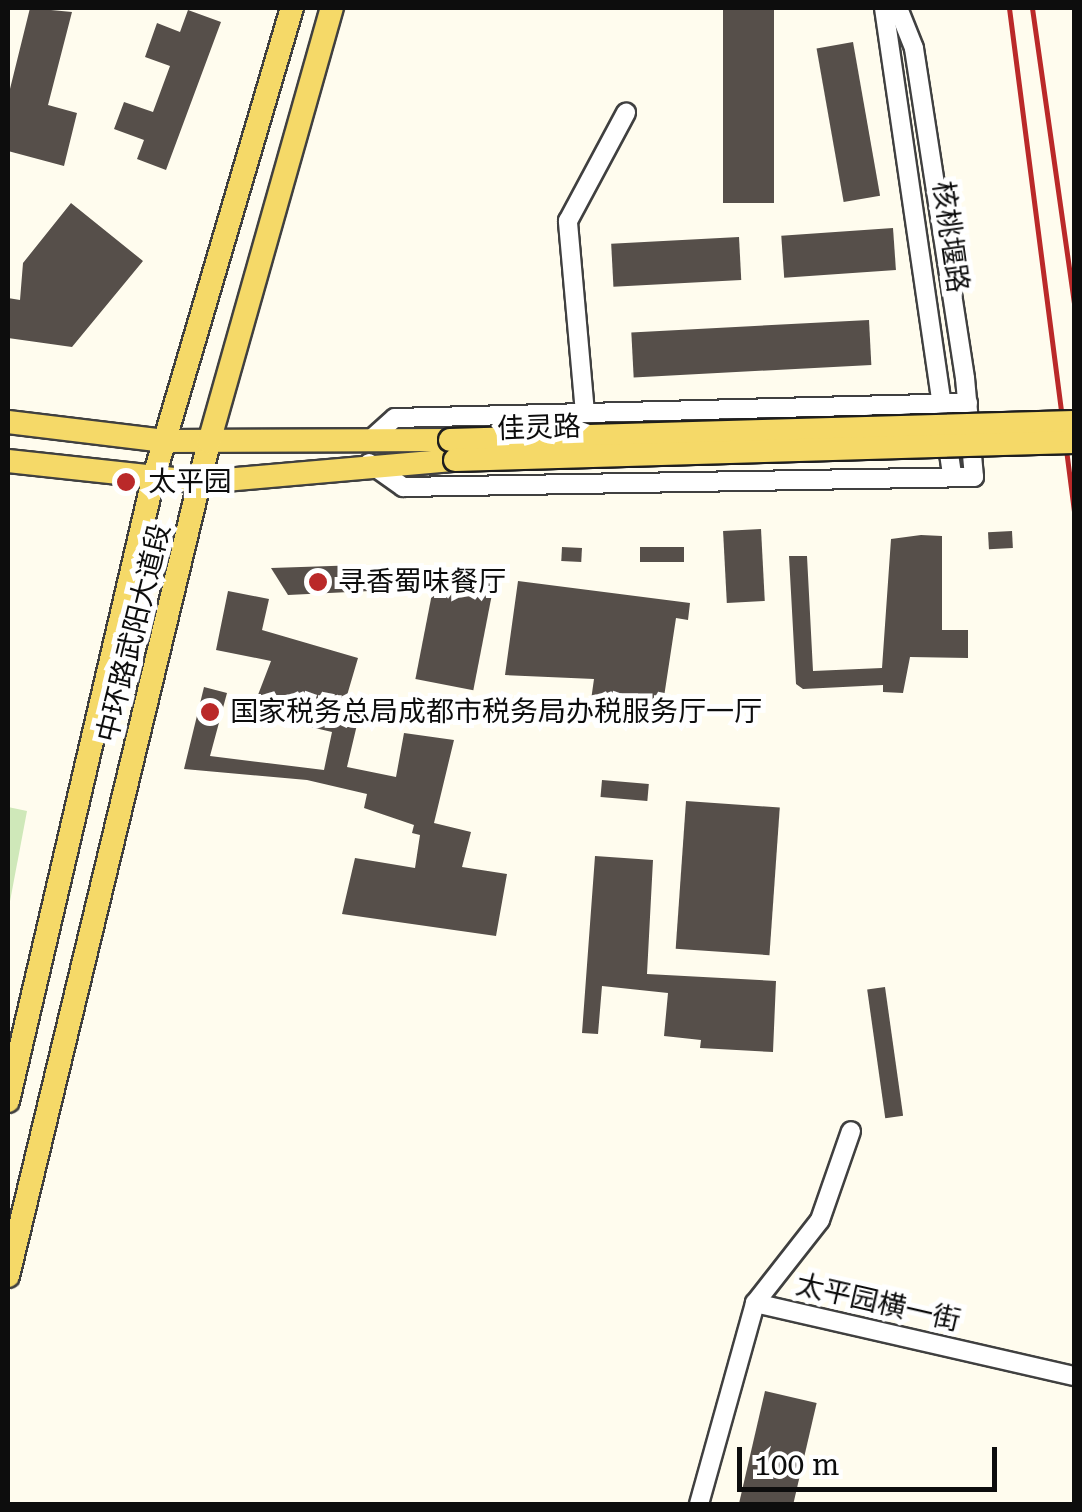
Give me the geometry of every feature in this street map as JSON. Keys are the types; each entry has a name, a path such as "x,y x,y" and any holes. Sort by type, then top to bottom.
{"main road":[{"name":"中环路武阳大道段","path":"8,1101 154,480 292,8"},
{"name":"中环路武阳大道段","path":"8,1276 16,1208 210,442 332,8"},
{"name":"佳灵路","path":"8,422 165,441 368,453 1074,422"},
{"name":"佳灵路","path":"453,450 1074,442"},
{"name":"佳灵路","path":"8,461 154,480 202,482 368,453"}],"street":[{"name":"核桃堰路","path":"884,8 946,402 952,476"},
{"path":"898,8 914,48 968,403 974,477 403,487 368,453 396,418 968,403"},
{"path":"585,413 568,221 626,113"},
{"path":"755,1303 820,1220 852,1131"},
{"name":"太平园横一街","path":"699,1504 755,1303 1074,1376"}],"green space":[{"path":"8,807 27,811 8,912"}],"building":[{"path":"30,8 72,12 48,105 77,113 64,166 8,151 8,97"},
{"path":"723,8 774,8 774,203 723,203"},
{"path":"188,10 221,22 166,170 137,159 144,140 114,129 124,102 153,112 170,66 145,57 157,23 180,32"},
{"path":"853,42 880,196 844,202 817,48"},
{"path":"71,203 143,261 72,347 8,338 8,298 20,300 23,263"},
{"path":"893,228 896,270 784,278 781,236"},
{"path":"739,237 741,280 613,287 611,244"},
{"path":"869,320 871,365 634,377 631,332"},
{"path":"761,529 765,601 727,603 723,531"},
{"path":"1012,531 1013,548 989,549 988,532"},
{"path":"942,536 942,630 968,630 968,658 910,657 903,693 883,692 883,685 803,689 796,684 789,556 807,556 813,671 882,668 891,539"},
{"path":"562,547 582,548 581,562 561,561"},
{"path":"640,547 684,547 684,562 640,562"},
{"path":"361,565 370,591 288,595 271,568"},
{"path":"436,573 494,584 473,690 415,679"},
{"path":"518,581 690,603 688,620 676,618 662,710 591,700 594,679 505,675"},
{"path":"228,591 269,599 262,630 358,658 343,709 360,712 347,767 396,777 404,733 454,740 434,823 471,832 462,867 507,874 496,936 342,914 355,858 415,868 420,835 412,833 414,825 364,808 367,794 307,780 184,769 204,687 227,693 210,756 324,770 332,732 251,713 271,661 216,650"},
{"path":"602,780 649,784 647,801 601,797"},
{"path":"686,801 780,808 769,955 676,949"},
{"path":"595,856 653,860 647,974 776,981 773,1052 700,1048 701,1040 664,1036 668,993 602,986 598,1034 582,1033"},
{"path":"885,987 903,1116 885,1118 867,990"},
{"path":"765,1391 817,1403 793,1504 739,1504"}],"railway":[{"path":"1009,8 1074,511"},
{"path":"1032,8 1074,303"}],"place":[{"name":"太平园","path":"126,482"},
{"name":"寻香蜀味餐厅","path":"318,582"},
{"name":"国家税务总局成都市税务局办税服务厅一厅","path":"210,712"}]}
